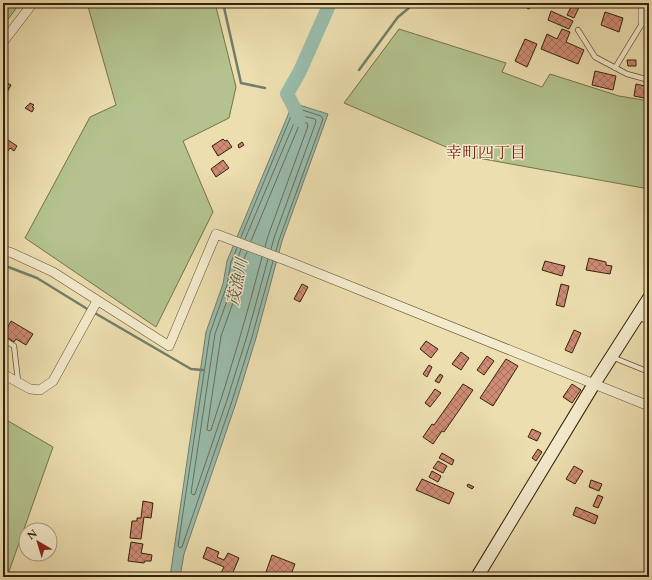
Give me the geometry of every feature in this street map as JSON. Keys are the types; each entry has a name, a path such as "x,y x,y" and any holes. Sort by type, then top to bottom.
{"street":[{"path":"3,42 33,3"},
{"path":"643,3 646,22"},
{"path":"3,250 53,272 93,307 169,346 216,234 285,260 649,406"},
{"path":"477,577 594,384 649,298"},
{"path":"3,374 30,389 40,390 53,381 93,307"}],"lane":[{"path":"615,68 646,22"},
{"path":"578,30 595,58 627,74 649,80"},
{"path":"637,317 649,322"},
{"path":"3,339 14,346 18,382"},
{"path":"612,357 649,372"}],"green space":[{"path":"3,3 20,3 3,26"},
{"path":"87,3 215,3 236,87 229,118 183,141 213,212 156,327 25,238 90,117 116,105"},
{"path":"399,29 506,63 502,72 542,87 550,74 619,96 649,101 649,189 467,156 344,103"},
{"path":"3,418 53,447 26,522 18,522 18,546 7,577 3,577"}],"water":[{"path":"293,103 328,114 282,241 256,338 236,403 184,554 180,577 170,577 206,332 223,284 227,261"}],"building":[{"path":"532,3 534,6 528,9 526,6"},
{"path":"573,3 581,3 574,18 567,15"},
{"path":"551,11 573,21 569,29 548,20"},
{"path":"605,12 623,18 619,32 601,25"},
{"path":"562,29 570,32 566,42 584,50 578,64 541,49 547,34 557,39"},
{"path":"525,39 537,44 527,67 515,61"},
{"path":"627,60 636,60 636,66 628,66"},
{"path":"595,71 616,76 613,90 592,85"},
{"path":"3,81 11,85 5,96 3,95"},
{"path":"636,84 649,87 649,99 634,96"},
{"path":"30,103 34,105 32,107 34,108 32,112 25,108"},
{"path":"5,138 17,146 14,151 10,148 5,155 3,154 3,141"},
{"path":"223,139 225,141 227,140 232,147 218,156 212,146"},
{"path":"242,142 244,145 239,148 238,145"},
{"path":"223,160 229,168 216,177 211,169"},
{"path":"589,258 606,262 606,265 612,266 610,274 586,270"},
{"path":"545,261 565,266 562,276 542,270"},
{"path":"302,284 308,287 300,302 294,299"},
{"path":"561,284 569,286 564,307 556,305"},
{"path":"11,321 33,334 26,345 16,339 14,342 3,335"},
{"path":"574,330 581,333 572,353 565,350"},
{"path":"426,341 438,349 431,358 420,349"},
{"path":"461,352 469,358 461,370 452,364"},
{"path":"487,356 494,361 484,375 477,370"},
{"path":"506,359 518,366 493,406 480,398"},
{"path":"429,365 432,367 427,377 423,374"},
{"path":"440,374 443,376 439,383 435,381"},
{"path":"463,384 473,390 444,432 442,431 433,444 423,437 432,424 434,425"},
{"path":"572,384 581,390 572,403 563,397"},
{"path":"435,389 441,393 430,407 425,403"},
{"path":"532,429 541,433 537,441 528,437"},
{"path":"538,449 542,452 536,461 532,458"},
{"path":"442,453 454,460 452,465 439,458"},
{"path":"438,461 447,466 443,473 433,468"},
{"path":"574,466 583,471 575,484 566,479"},
{"path":"432,471 441,476 438,482 429,477"},
{"path":"422,479 454,493 449,504 416,490"},
{"path":"591,480 602,484 599,491 589,487"},
{"path":"468,484 474,487 472,489 467,486"},
{"path":"598,495 603,497 598,508 593,506"},
{"path":"143,501 153,503 151,518 144,517 141,539 130,538 132,521 137,521 137,518 141,518"},
{"path":"576,507 598,516 595,524 573,515"},
{"path":"131,542 143,544 141,553 152,555 151,561 145,561 144,563 128,561"},
{"path":"207,547 219,552 217,557 224,560 228,553 239,558 231,577 219,577 224,567 203,558"},
{"path":"272,555 295,564 290,577 279,577 266,572"}],"waterway":[{"path":"223,3 241,83 265,88"},
{"name":"茂漁川","path":"299,120 287,94 300,71 330,3"},
{"path":"359,70 398,17 415,3"},
{"path":"3,265 37,278 89,310"},
{"path":"93,312 191,369 203,370"}],"district":[{"name":"幸町四丁目","path":"486,152"}]}
